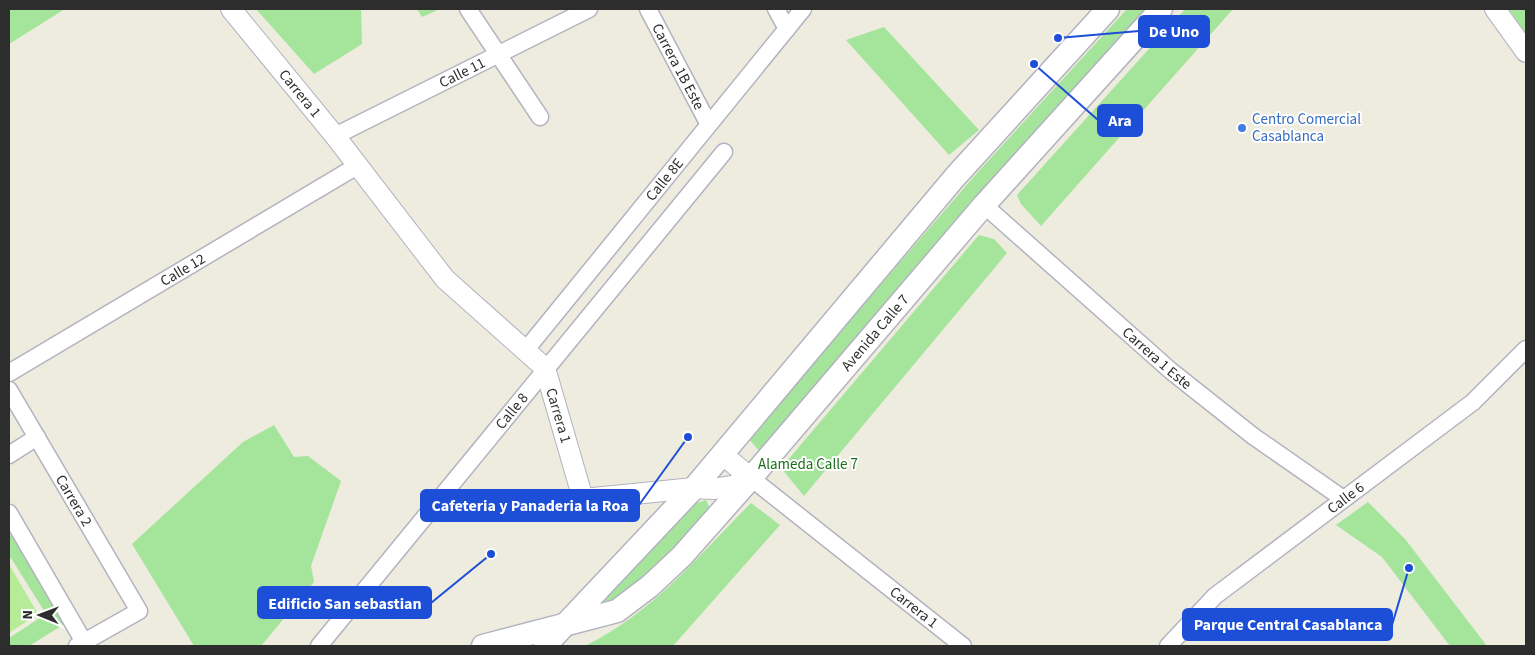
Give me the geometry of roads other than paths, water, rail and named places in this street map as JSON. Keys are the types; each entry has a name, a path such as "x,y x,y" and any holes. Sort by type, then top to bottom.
{"main road":[{"path":"545,646 694,488 955,178 1108,9"},
{"name":"Avenida Calle 7","path":"483,646 617,611 650,586 682,556 984,205 1161,9"}],"street":[{"name":"Carrera 1","path":"231,9 334,136 445,279 545,368 583,499 694,488 713,490 733,486 751,478 963,646"},
{"path":"468,9 540,117"},
{"name":"Calle 11","path":"334,136 590,9"},
{"name":"Carrera 1B Este","path":"648,9 708,123"},
{"path":"776,9 787,29"},
{"name":"Calle 8E","path":"525,351 708,123 803,9"},
{"path":"1494,9 1526,52"},
{"name":"Calle 8","path":"319,646 724,152"},
{"name":"Calle 12","path":"9,373 357,166"},
{"name":"Carrera 1 Este","path":"984,205 1171,371 1253,436 1342,498"},
{"name":"Calle 6","path":"1168,646 1215,596 1342,498 1473,402 1526,349"},
{"name":"Carrera 2","path":"9,390 139,611 81,644"},
{"path":"9,455 38,437"},
{"path":"723,455 751,478"},
{"path":"11,521 81,644"}],"place":[{"name":"De Uno","path":"1058,38"},
{"name":"Ara","path":"1034,64"},
{"name":"Centro Comercial Casablanca","path":"1242,128"},
{"name":"Cafeteria y Panaderia la Roa","path":"688,437"},
{"name":"Edificio San sebastian","path":"491,554"},
{"name":"Parque Central Casablanca","path":"1409,568"}],"park label":[{"name":"Alameda Calle 7","path":"808,464"}]}
